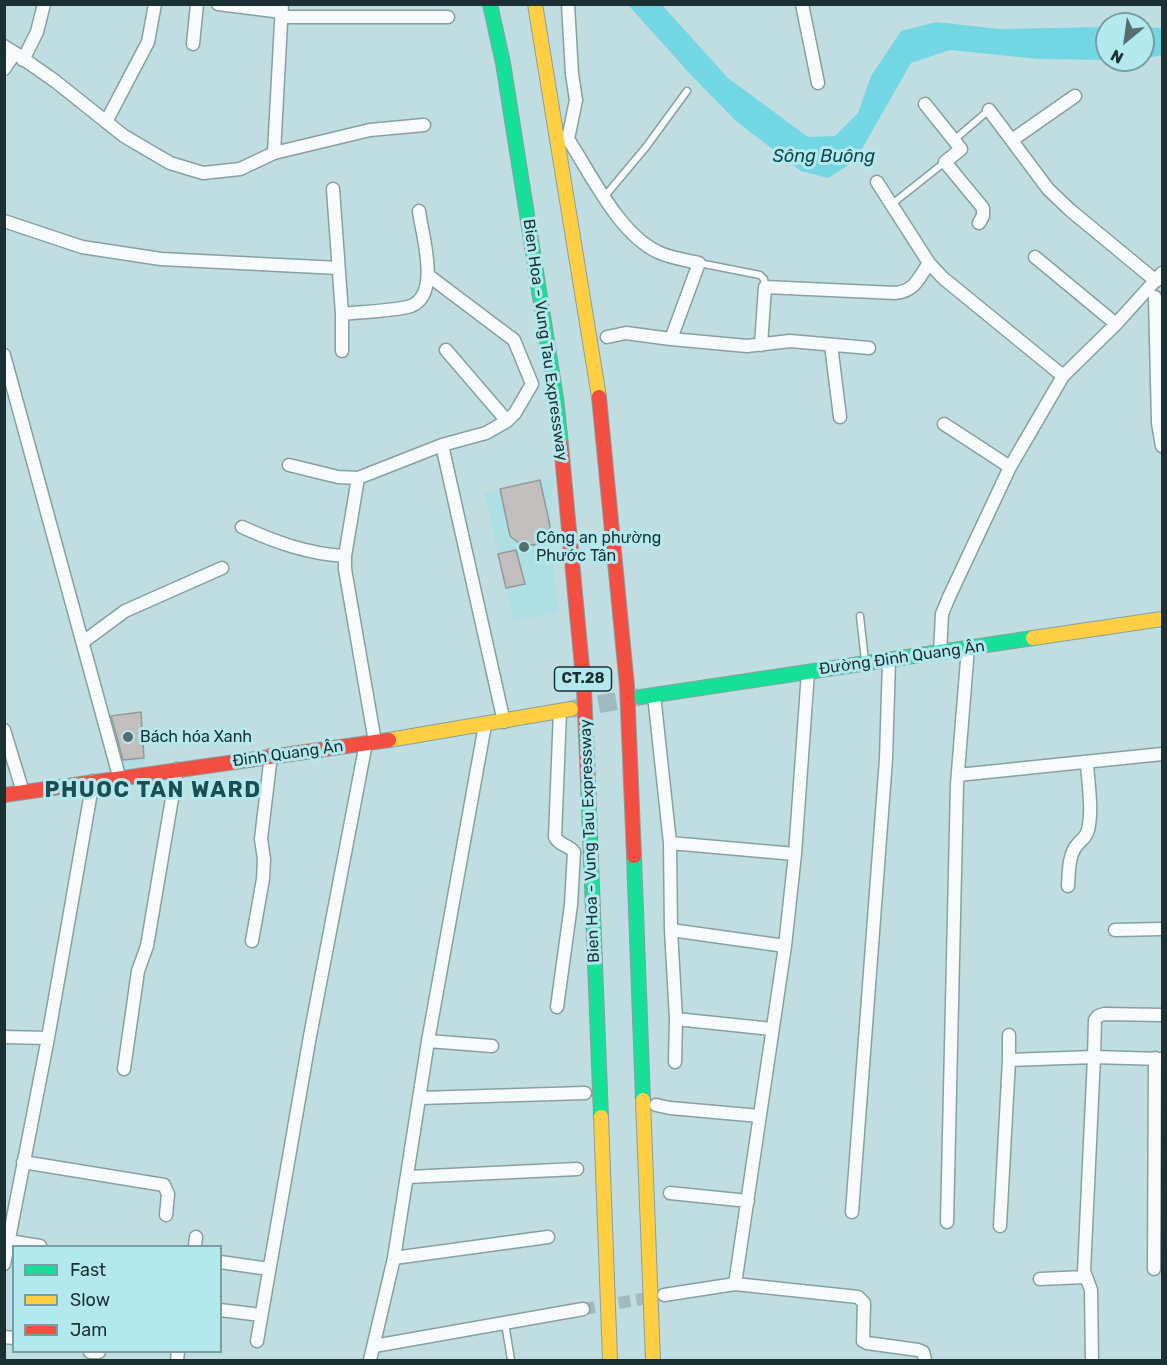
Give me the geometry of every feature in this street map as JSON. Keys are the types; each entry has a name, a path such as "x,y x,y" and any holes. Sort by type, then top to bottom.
{"main road":[{"name":"Bien Hoa - Vung Tau Expressway","path":"490,4 504,74 556,398 584,688 610,1360"},
{"name":"CT.28","path":"535,4 599,393 627,686 653,1360"},
{"name":"Đường Đinh Quang Ân","path":"647,696 1162,619"},
{"name":"Đinh Quang Ân","path":"4,795 118,776 485,725 565,710"}],"street":[{"path":"4,69 14,53 37,32 44,4"},
{"path":"106,122 148,42 155,4"},
{"path":"193,44 197,4"},
{"path":"218,4 282,11 448,17"},
{"path":"568,4 572,74 576,100 568,139 604,196 625,226 638,239 658,252 699,263 671,339"},
{"path":"802,4 818,84"},
{"path":"274,153 282,11"},
{"path":"14,53 124,136 170,163 203,172 240,169 274,153 370,130 424,125"},
{"path":"1012,140 1075,96"},
{"path":"925,104 961,149 945,162 983,208 983,216 979,223"},
{"path":"940,653 942,614 1010,467 1063,376 1116,324 1159,277 1070,210 1048,189 989,110"},
{"path":"877,182 928,263 943,278 1063,376"},
{"path":"333,189 342,314 342,351"},
{"path":"342,314 410,306 420,301 426,290 429,276 419,211"},
{"path":"4,221 82,246 161,259 338,268"},
{"path":"1035,257 1116,324"},
{"path":"761,345 765,287 906,292 915,284 928,263"},
{"path":"289,465 338,477 358,478 442,445 486,433 507,421 515,413 532,384 514,340 429,276"},
{"path":"1155,297 1158,423 1162,446"},
{"path":"607,337 626,333 747,346 790,341 869,348"},
{"path":"831,345 840,417"},
{"path":"446,350 507,421"},
{"path":"4,355 118,776"},
{"path":"944,424 1010,467"},
{"path":"442,445 504,722"},
{"path":"257,1341 310,1036 370,742 347,590 345,556 358,478"},
{"path":"242,527 303,550 345,556"},
{"path":"83,642 125,611 222,568"},
{"path":"947,1222 958,775 968,648"},
{"path":"852,1212 886,759 889,661"},
{"path":"735,1284 785,946 795,854 808,672"},
{"path":"647,696 670,843 671,930 676,1019 675,1062"},
{"path":"557,1007 571,905 574,852 558,842 555,837 565,710"},
{"path":"370,1360 394,1258 428,1041 485,725"},
{"path":"4,730 23,792"},
{"path":"958,775 1162,754"},
{"path":"252,940 263,879 264,859 261,839 271,755"},
{"path":"1068,886 1073,852 1088,830 1090,814 1087,763"},
{"path":"124,1069 138,972 147,946 177,769"},
{"path":"4,1264 9,1241 9,1217 23,1162 48,1038 93,781"},
{"path":"670,843 795,854"},
{"path":"1115,930 1162,929"},
{"path":"671,930 785,946"},
{"path":"1092,1360 1091,1296 1084,1271 1095,1020 1104,1014 1162,1015"},
{"path":"676,1019 772,1029"},
{"path":"1000,1226 1009,1035"},
{"path":"4,1037 48,1038"},
{"path":"428,1041 492,1046"},
{"path":"1009,1060 1094,1057 1159,1059 1154,1269"},
{"path":"420,1098 585,1093"},
{"path":"656,1105 760,1116"},
{"path":"23,1162 164,1185 168,1194 166,1215"},
{"path":"408,1177 577,1169"},
{"path":"670,1193 748,1201"},
{"path":"394,1258 548,1237"},
{"path":"9,1241 34,1245"},
{"path":"222,1262 269,1269"},
{"path":"1040,1279 1085,1277"},
{"path":"664,1295 735,1284 858,1297 864,1303 863,1341 918,1350 923,1352 925,1360"},
{"path":"374,1346 584,1309"},
{"path":"222,1310 261,1315"}],"lane":[{"path":"604,196 646,147 687,91"},
{"path":"954,140 989,110"},
{"path":"891,204 945,162"},
{"path":"699,263 760,275 764,279 765,287"},
{"path":"860,616 865,664"},
{"path":"505,1322 511,1360"}],"shaded area":[{"name":"Công an phường Phước Tân","path":"553,478 550,539 558,612 514,621 484,493"},
{"name":"Bách hóa Xanh","path":"141,712 145,765 121,768 107,716"}],"water":[{"name":"Sông Buông","path":"628,5 662,5 728,78 808,137 835,136 858,113 871,76 901,31 936,22 1000,29 1095,27 1095,60 1038,59 950,50 911,63 855,161 828,178 801,171 736,121"},
{"path":"1155,28 1162,28 1162,55 1155,56"}],"building":[{"path":"540,480 550,526 547,536 534,545 520,544 510,536 500,489"},
{"path":"516,550 525,584 506,588 498,554"},
{"name":"Bách hóa Xanh","path":"141,712 144,758 123,760 111,716"}],"tunnel":[{"path":"572,709 639,697"},
{"path":"583,1309 654,1297"}],"traffic: fast":[{"path":"490,4 503,63 556,398 561,445"},
{"path":"641,697 1033,638"},
{"path":"588,783 601,1117"},
{"path":"634,856 643,1100"}],"traffic: slow":[{"path":"535,4 599,397"},
{"path":"1033,638 1162,619"},
{"path":"389,740 571,709"},
{"path":"643,1100 653,1360"},
{"path":"601,1117 610,1360"}],"traffic: jam":[{"path":"599,397 627,686 634,856"},
{"path":"561,445 584,688 588,783"},
{"path":"4,795 389,740"}],"place":[{"name":"Công an phường Phước Tân","path":"524,547"},
{"name":"Bách hóa Xanh","path":"128,737"}],"district":[{"name":"PHUOC TAN WARD","path":"153,791"}]}
